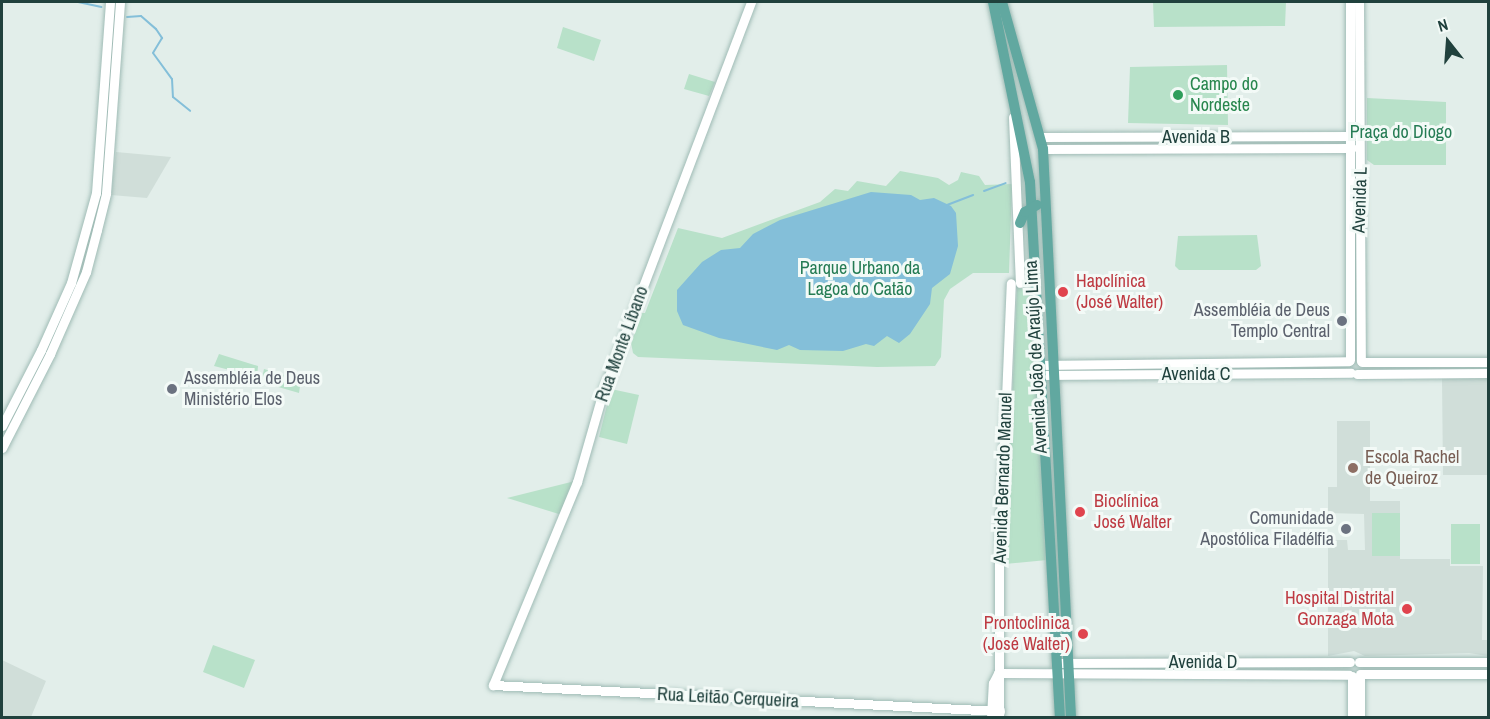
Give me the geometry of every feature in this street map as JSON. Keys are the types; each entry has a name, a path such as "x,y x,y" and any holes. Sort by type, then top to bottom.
{"main road":[{"name":"Avenida João de Araújo Lima","path":"993,2 1030,182 1046,370 1062,667 1060,717"},
{"name":"Avenida João de Araújo Lima","path":"1002,2 1041,137 1046,207 1046,370"},
{"path":"1030,182 1036,187 1045,182"},
{"path":"1020,223 1032,205 1046,207"},
{"name":"Avenida João de Araújo Lima","path":"1062,667 1071,717"}],"street":[{"path":"2,426 41,350 75,269 96,193 110,2"},
{"path":"2,448 51,354 86,272 106,193 120,2"},
{"name":"Rua Monte Líbano","path":"493,685 577,482 604,388 751,2"},
{"name":"Avenida L","path":"1350,2 1352,148 1350,361 1354,374"},
{"name":"Avenida L","path":"1359,2 1362,362"},
{"path":"106,57 117,58"},
{"name":"Avenida Bernardo Manuel","path":"995,714 998,673 1001,506 1020,223 1014,102"},
{"name":"Avenida B","path":"1041,137 1351,136"},
{"name":"Avenida B","path":"1042,149 1352,148"},
{"path":"1354,374 1362,370 1362,362 1488,362"},
{"name":"Avenida C","path":"1046,370 1362,362"},
{"name":"Avenida C","path":"1046,370 1354,374 1488,373"},
{"path":"1354,662 1360,717"},
{"path":"1352,717 1354,662"},
{"name":"Avenida D","path":"1062,667 1488,662"},
{"path":"998,673 1062,667"},
{"name":"Avenida D","path":"1062,667 1355,675 1488,674"},
{"name":"Rua Leitão Cerqueira","path":"493,685 995,714"}],"shaded area":[{"path":"116,152 171,157 147,198 111,195"},
{"path":"1442,378 1488,378 1488,475 1443,475"},
{"path":"1337,421 1370,421 1370,501 1400,501 1400,559 1450,559 1450,566 1483,566 1482,640 1488,640 1488,656 1469,653 1365,656 1354,651 1328,656 1328,540 1347,540 1348,550 1365,550 1364,514 1328,513 1328,487 1337,487"},
{"path":"2,660 46,681 31,717 2,717"}],"green space":[{"path":"1153,2 1286,2 1285,26 1154,27"},
{"path":"563,27 601,40 594,61 557,48"},
{"name":"Campo do Nordeste","path":"1227,65 1228,125 1128,123 1130,67"},
{"path":"689,74 715,82 709,96 684,89"},
{"name":"Praça do Diogo","path":"1367,98 1446,102 1446,165 1374,165 1367,160"},
{"name":"Parque Urbano da Lagoa do Catão","path":"900,171 938,178 949,185 958,180 961,172 979,176 985,185 1012,184 1009,273 973,273 950,289 944,300 941,357 935,366 877,367 638,357 633,353 631,343 678,228 722,238 820,202 835,189 848,191 857,181 886,186"},
{"path":"1257,235 1261,266 1256,270 1179,270 1175,266 1178,236"},
{"path":"1017,288 1033,289 1047,560 1005,564"},
{"path":"219,354 258,366 257,377 214,366"},
{"path":"264,369 301,380 299,393 261,382"},
{"path":"611,389 639,395 627,444 599,437"},
{"path":"575,481 562,515 507,498"},
{"path":"1372,513 1400,513 1400,556 1372,556"},
{"path":"1451,524 1480,524 1480,564 1451,564"},
{"path":"213,645 255,660 244,688 203,672"}],"water":[{"name":"Parque Urbano da Lagoa do Catão","path":"871,192 911,195 920,200 934,198 951,206 956,213 958,246 950,274 932,288 930,304 910,334 899,343 887,336 874,346 866,344 843,351 800,350 789,345 777,350 719,338 683,325 677,311 677,290 702,262 721,250 740,248 753,234 780,220"}],"waterway":[{"path":"78,2 101,7"},
{"path":"127,17 141,16 156,29 162,38 153,53 172,79 173,97 190,111"},
{"path":"984,191 1006,183"},
{"path":"947,205 973,195"}],"place":[{"name":"Campo do Nordeste","path":"1178,95"},
{"name":"Hapclínica (José Walter)","path":"1063,292"},
{"name":"Assembléia de Deus Templo Central","path":"1342,321"},
{"name":"Assembléia de Deus Ministério Elos","path":"172,389"},
{"name":"Escola Rachel de Queiroz","path":"1353,468"},
{"name":"Bioclínica José Walter","path":"1080,512"},
{"name":"Comunidade Apostólica Filadélfia","path":"1346,529"},
{"name":"Hospital Distrital Gonzaga Mota","path":"1407,609"},
{"name":"Prontoclinica (José Walter)","path":"1083,634"}]}
